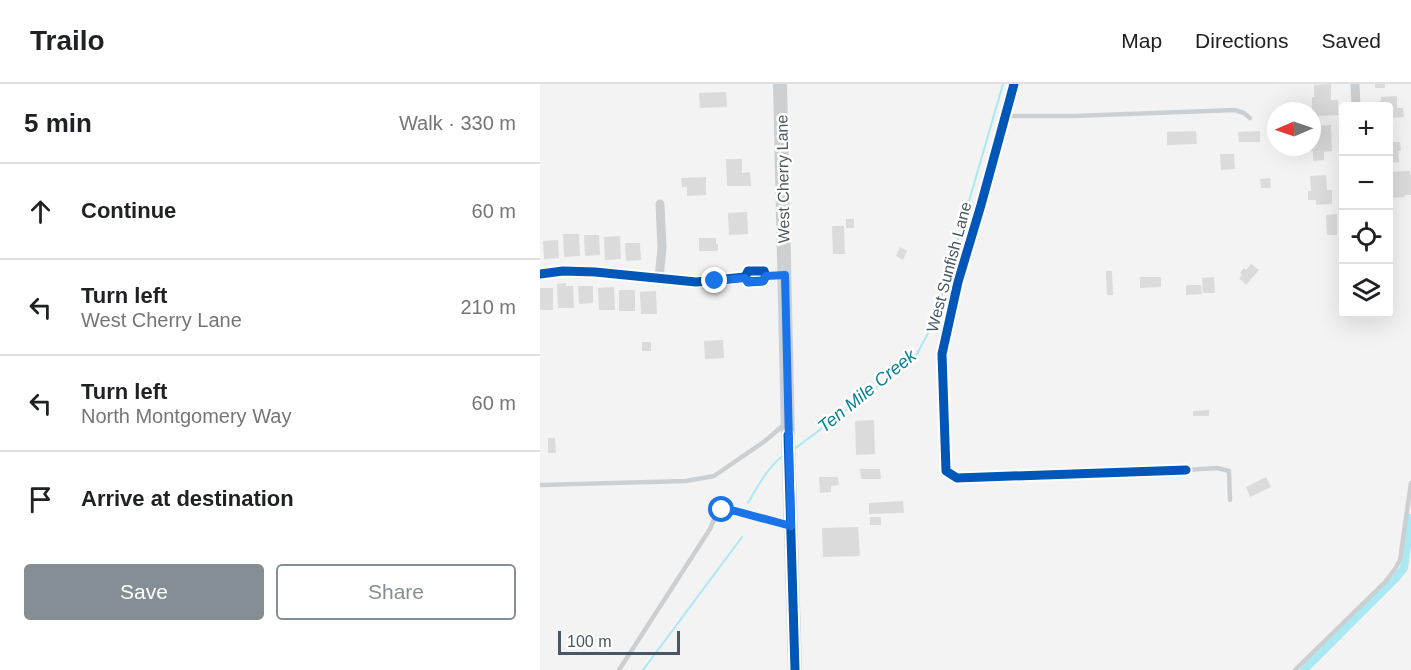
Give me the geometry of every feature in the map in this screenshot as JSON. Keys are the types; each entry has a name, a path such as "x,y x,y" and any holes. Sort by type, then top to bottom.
{"main road":[{"name":"West Cherry Lane","path":"780,84 795,670"}],"street":[{"name":"West Sunfish Lane","path":"1014,84 958,282 942,354 946,471 957,478 1186,470"},
{"path":"1355,84 1356,102"},
{"path":"658,278 662,248 660,204"},
{"path":"540,274 573,271 696,282 745,278 748,282 763,281 766,276 785,275"}],"lane":[{"path":"1004,116 1074,116 1235,110 1250,118"},
{"path":"540,485 686,481 714,476 788,428"},
{"path":"1186,470 1217,468 1229,471 1230,500"},
{"path":"1295,670 1385,582 1395,569 1401,554 1411,483"},
{"path":"620,670 710,529 717,512 728,509 791,526"}],"building":[{"path":"1331,84 1331,100 1338,100 1338,115 1321,116 1321,102 1312,102 1314,85"},
{"path":"1375,84 1385,84 1385,88 1375,88"},
{"path":"726,92 727,107 700,108 699,93"},
{"path":"1397,96 1397,108 1403,108 1404,117 1393,118 1393,102 1379,102 1381,97"},
{"path":"1331,125 1332,151 1324,152 1324,160 1313,161 1313,156 1321,156 1321,126"},
{"path":"1196,131 1197,144 1167,145 1167,132"},
{"path":"1260,131 1260,142 1239,142 1238,132"},
{"path":"1393,142 1400,142 1399,162 1393,163"},
{"path":"1220,154 1234,154 1235,169 1221,170"},
{"path":"726,159 742,159 742,173 750,172 751,186 727,186"},
{"path":"1410,171 1411,195 1393,198 1393,172"},
{"path":"1326,175 1327,190 1332,190 1332,204 1316,205 1316,200 1308,200 1308,191 1311,191 1310,176"},
{"path":"706,177 706,195 687,196 687,187 682,187 681,178"},
{"path":"1270,178 1271,188 1261,188 1260,179"},
{"path":"747,212 748,234 729,235 728,213"},
{"path":"1337,214 1337,235 1327,235 1326,215"},
{"path":"846,219 854,219 854,228 846,228"},
{"path":"832,226 844,226 845,254 833,254"},
{"path":"563,234 579,234 580,256 564,257"},
{"path":"584,235 599,235 600,255 585,256"},
{"path":"620,236 621,259 605,260 604,237"},
{"path":"699,238 716,238 718,251 699,251"},
{"path":"558,240 559,258 544,259 543,241"},
{"path":"625,243 640,243 641,260 626,261"},
{"path":"900,247 907,251 903,260 896,256"},
{"path":"1251,264 1259,270 1246,285 1239,278 1242,275 1240,273"},
{"path":"1106,271 1112,271 1113,295 1107,295"},
{"path":"1140,277 1161,277 1161,287 1140,288"},
{"path":"1214,277 1215,293 1203,293 1202,278"},
{"path":"566,283 566,286 573,286 574,308 558,308 557,284"},
{"path":"1186,285 1201,285 1202,294 1186,295"},
{"path":"578,286 593,286 593,303 579,304"},
{"path":"614,287 615,310 599,310 598,288"},
{"path":"540,288 553,288 553,310 540,310"},
{"path":"619,290 635,290 635,311 619,311"},
{"path":"656,291 657,314 641,314 640,292"},
{"path":"723,340 724,358 705,359 704,341"},
{"path":"642,342 651,342 651,351 642,351"},
{"path":"1209,410 1209,416 1193,416 1193,411"},
{"path":"874,420 875,454 856,455 855,421"},
{"path":"548,438 555,438 556,453 548,453"},
{"path":"860,469 880,469 881,479 861,479"},
{"path":"819,477 838,477 839,485 831,486 831,492 820,493"},
{"path":"1266,477 1271,487 1250,497 1246,487"},
{"path":"903,501 904,513 869,514 869,503"},
{"path":"870,517 881,517 881,525 870,525"},
{"path":"858,527 860,556 823,557 822,528"}],"waterway":[{"name":"Ten Mile Creek","path":"793,450 917,354 934,322 1003,84"},
{"name":"Ten Mile Creek","path":"748,503 768,471 783,456"},
{"path":"1304,670 1404,568 1411,518"},
{"name":"Ten Mile Creek","path":"643,670 742,537"}],"cycle path":[{"path":"1014,84 958,282 942,354 946,471 957,478 1186,470"},
{"path":"540,274 563,271 595,272 696,282 745,277 748,282 763,281 766,276 764,271 748,271 745,277"},
{"path":"788,435 795,670"}],"route":[{"path":"715,281 745,278 748,282 763,281 766,276 785,275 791,526 728,509 722,510"}]}
